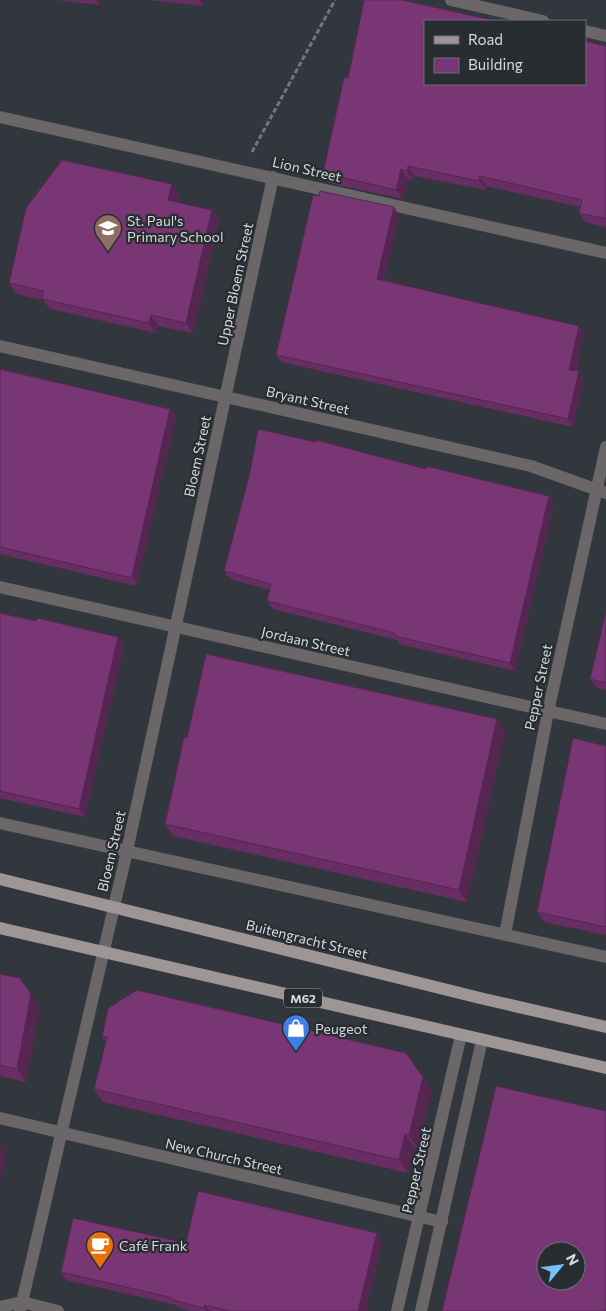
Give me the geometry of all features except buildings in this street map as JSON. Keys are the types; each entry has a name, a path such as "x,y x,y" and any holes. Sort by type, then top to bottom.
{"main road":[{"name":"Buitengracht Street","path":"0,879 484,999 606,1027"},
{"name":"M62","path":"0,928 606,1068"}],"street":[{"path":"451,0 539,20"},
{"path":"586,31 606,36"},
{"name":"Lion Street","path":"0,117 606,253"},
{"name":"Upper Bloem Street","path":"226,397 273,177"},
{"name":"Bryant Street","path":"0,346 531,466 601,492"},
{"name":"Bloem Street","path":"21,1307 102,951 127,851 226,397"},
{"name":"Pepper Street","path":"504,934 548,712 601,492 606,447"},
{"name":"Jordaan Street","path":"0,587 606,724"},
{"path":"0,823 606,957"},
{"name":"Pepper Street","path":"397,1311 461,1035"},
{"path":"421,1311 482,1040"},
{"name":"New Church Street","path":"0,1118 442,1222"},
{"path":"0,1307 58,1311"}],"path":[{"path":"243,170 335,0"}],"place":[{"name":"St. Paul's Primary School","path":"108,252"},
{"name":"Peugeot","path":"296,1052"},
{"name":"Café Frank","path":"100,1269"}]}
